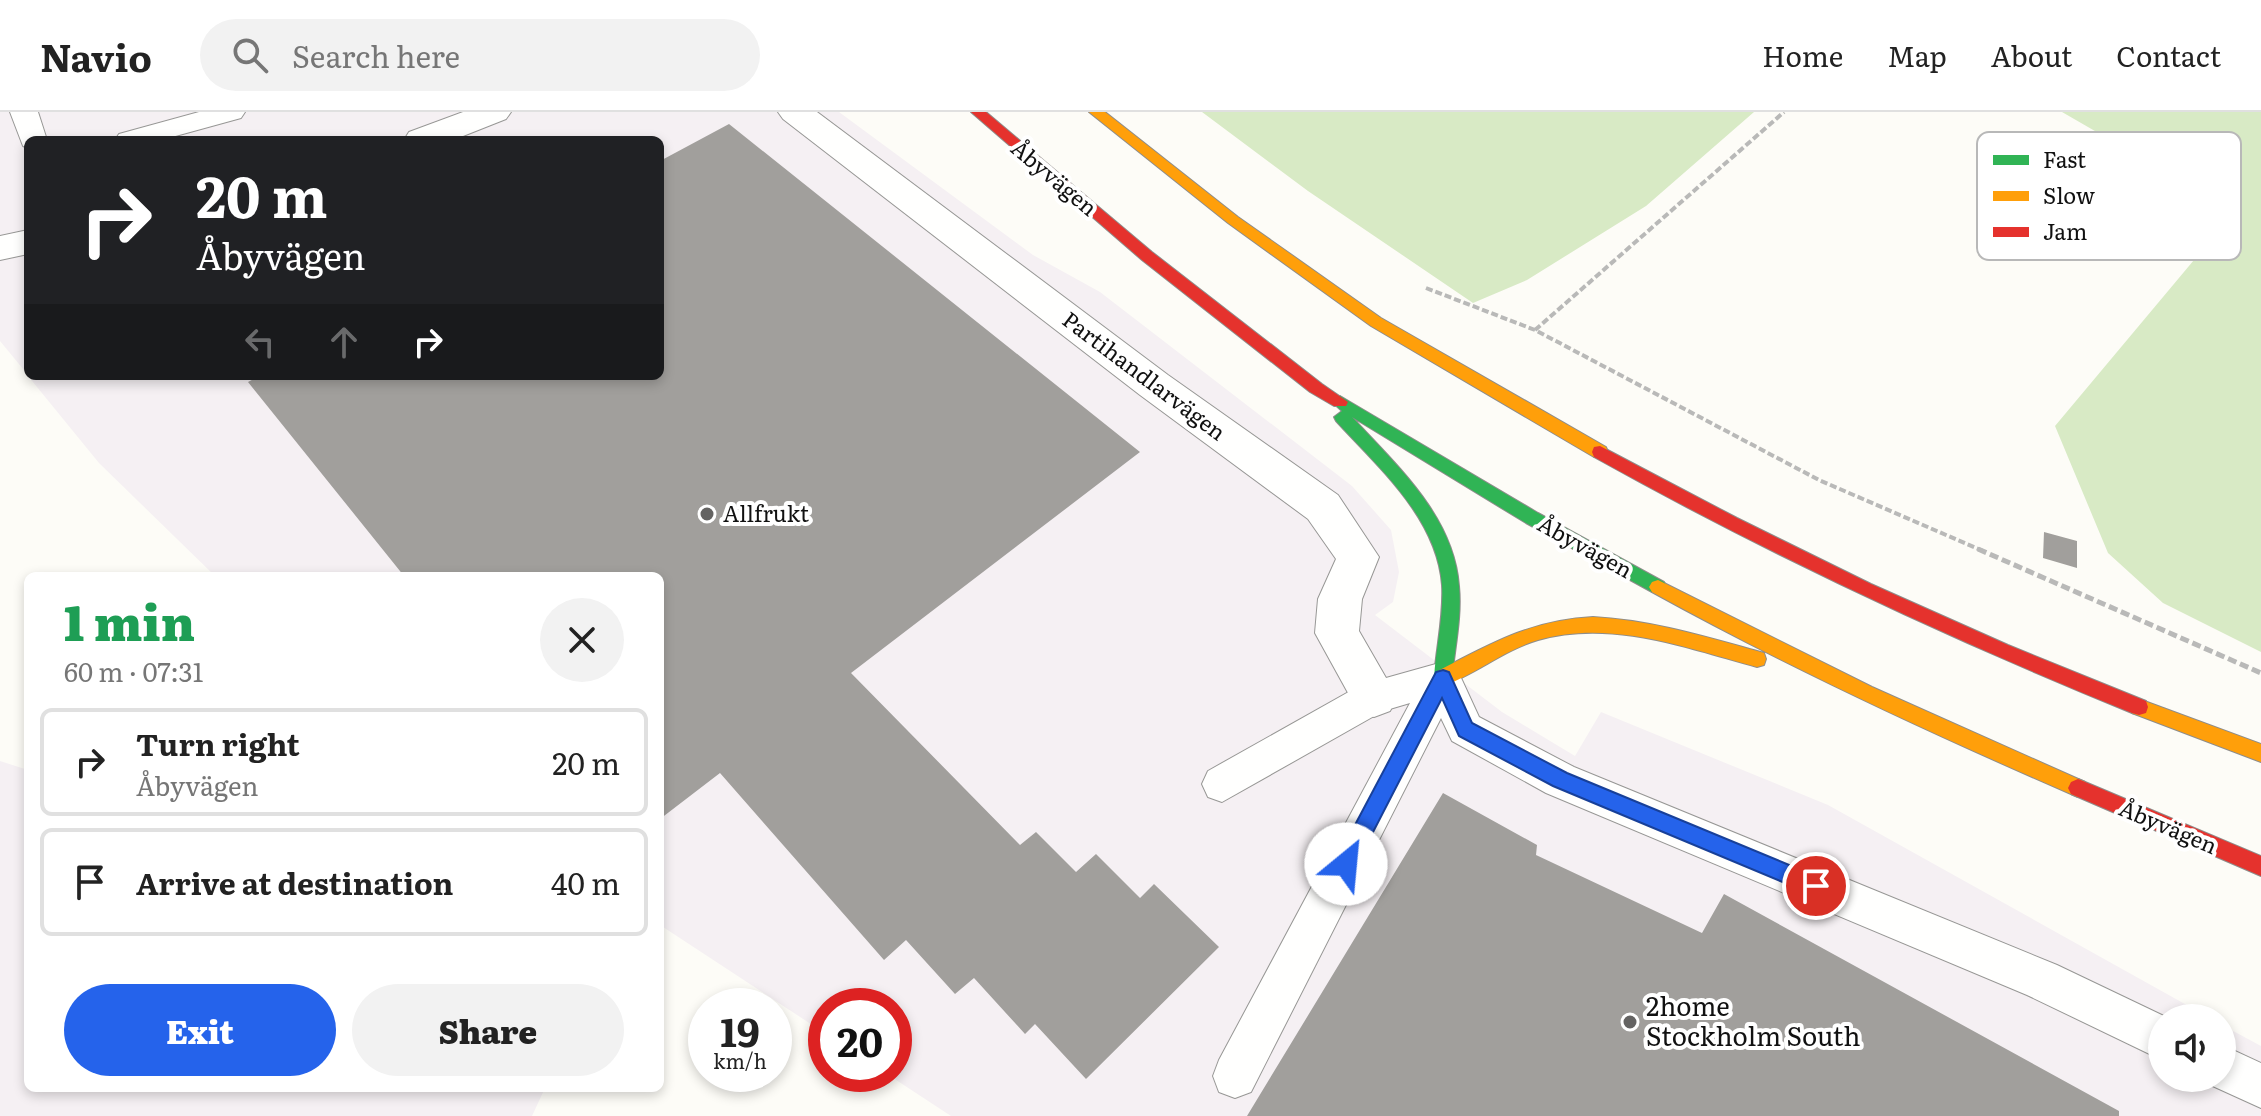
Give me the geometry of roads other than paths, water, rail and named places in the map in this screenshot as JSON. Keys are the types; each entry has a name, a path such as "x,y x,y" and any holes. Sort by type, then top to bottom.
{"street":[{"path":"431,136 494,112"},
{"name":"Partihandlarvägen","path":"795,112 1154,385 1323,507 1358,557 1340,599 1337,633 1374,697"},
{"name":"Åbyvägen","path":"978,112 1147,256 1316,388 1532,518 1727,625 1960,738 2261,866"},
{"path":"1096,112 1212,207 1377,323 1683,499 1967,638 2184,726 2261,753"},
{"path":"0,248 24,243"},
{"path":"1316,388 1415,502 1440,538 1450,576 1443,678 1550,629 1591,625 1623,626 1837,679"}],"lane":[{"path":"24,112 32,136"},
{"path":"144,136 231,112"},
{"path":"1222,784 1374,697 1443,678"},
{"path":"1443,678 1465,729 1560,780 2042,980 2148,1031"},
{"path":"1235,1076 1443,678"},
{"path":"2236,1074 2261,1086"}],"place":[{"name":"Allfrukt","path":"707,514"},
{"name":"2home Stockholm South","path":"1630,1022"}]}
